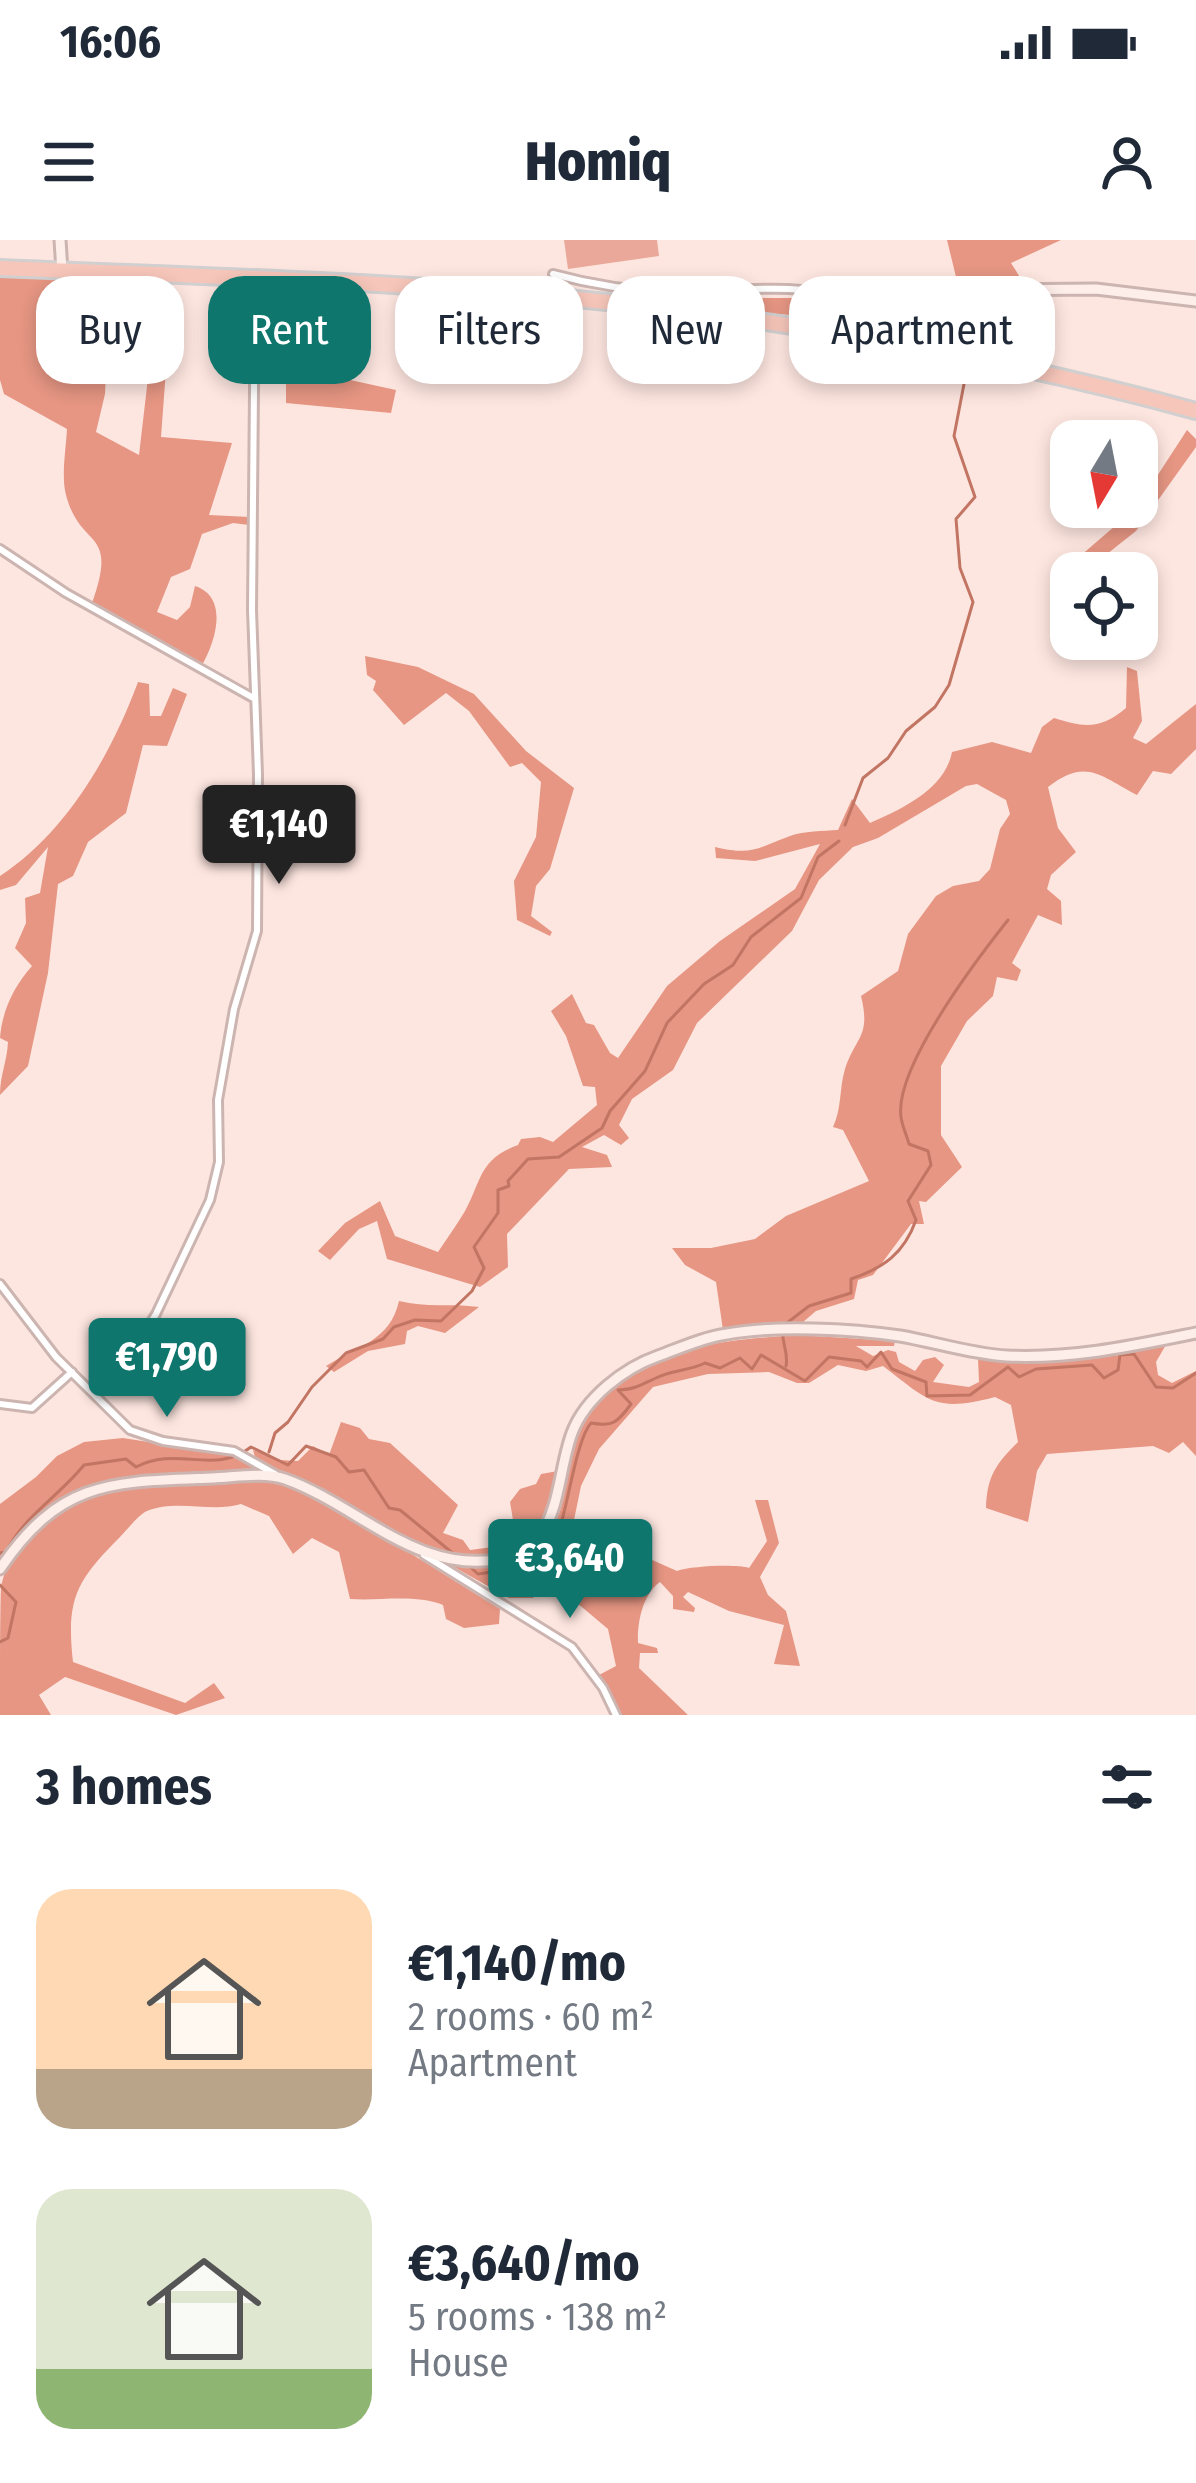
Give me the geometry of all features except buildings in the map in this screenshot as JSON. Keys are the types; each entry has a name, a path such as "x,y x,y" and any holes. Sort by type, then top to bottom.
{"highway":[{"path":"0,268 208,278"},
{"path":"371,287 574,299 789,326"},
{"path":"1055,375 1196,411"}],"street":[{"path":"60,240 62,271"},
{"path":"553,274 580,284 647,291 789,291"},
{"path":"1055,289 1196,301"},
{"path":"95,1391 130,1356 156,1314 210,1200 219,1162 218,1100 226,1054 257,931 254,384"},
{"path":"0,549 66,593 257,700"},
{"path":"0,1284 71,1372 130,1430 163,1441 234,1451 424,1555 572,1647 603,1688 616,1715"},
{"path":"424,1555 504,1558 533,1547 555,1510 573,1430 584,1412 620,1376 648,1359 727,1334 853,1331 1003,1356 1045,1356 1099,1354 1196,1333"},
{"path":"0,1404 32,1408 71,1372"},
{"path":"0,1569 41,1517 84,1494 157,1480 280,1477"}],"shaded area":[{"path":"564,240 657,240 659,256 568,269"},
{"path":"947,240 1061,240 1011,263 1019,276 956,276"},
{"path":"0,277 36,278 36,384 105,384 96,432 139,455 147,384 165,384 161,437 232,443 209,515 250,517 249,525 233,523 202,534 190,569 171,577 157,612 177,620 190,607 195,586 206,592 216,621 202,665 91,606 99,581 100,551 80,525 66,495 67,429 4,394"},
{"path":"765,298 789,298 789,315 765,313"},
{"path":"286,384 368,384 396,390 391,413 286,403"},
{"path":"1187,430 1196,439 1196,447 1158,500 1158,475"},
{"path":"1113,528 1138,528 1109,552 1085,552"},
{"path":"365,656 418,667 474,694 526,751 574,788 550,869 536,886 531,916 552,932 550,936 517,920 514,881 536,837 541,782 522,763 510,767 469,711 446,693 404,725 373,690 376,681 367,675"},
{"path":"1127,667 1137,671 1142,721 1133,738 1146,744 1196,704 1196,749 1171,774 1153,771 1137,795 1102,776 1083,772 1048,787 1058,828 1076,852 1051,875 1047,889 1061,901 1062,925 1038,915 1012,963 1021,970 1017,981 997,977 993,996 967,1021 941,1066 941,1135 962,1167 926,1202 919,1201 924,1224 911,1224 873,1275 858,1280 854,1299 816,1311 796,1328 723,1330 716,1282 685,1265 672,1248 711,1248 755,1239 786,1216 869,1181 843,1130 833,1127 845,1069 863,1028 861,996 898,971 908,934 936,896 953,886 979,881 990,869 1000,829 1010,814 1006,800 977,784 853,847 819,880 792,931 697,1023 673,1070 632,1099 619,1125 629,1138 621,1145 604,1135 582,1147 607,1155 612,1167 569,1169 507,1234 508,1267 480,1287 387,1259 377,1221 359,1229 330,1260 318,1251 345,1223 380,1201 395,1236 438,1252 496,1157 521,1139 540,1137 553,1142 597,1105 595,1087 583,1086 566,1036 551,1011 572,994 586,1023 594,1025 618,1058 667,986 720,941 795,889 820,844 755,861 716,858 715,847 747,851 795,834 838,830 852,799 870,823 931,787 952,752 992,742 1031,753 1042,727 1054,718 1084,725 1109,720 1126,708"},
{"path":"138,682 149,684 150,716 161,716 173,688 187,694 167,746 143,745 126,813 88,842 73,876 58,884 48,973 28,1066 0,1095 8,1042 0,1038 3,1018 14,990 32,966 15,948 26,923 25,898 40,893 48,847 16,885 0,890 0,876 46,838 84,790"},
{"path":"399,1301 479,1307 445,1333 418,1326 407,1331 405,1344 368,1351 334,1372 326,1366 380,1334"},
{"path":"797,1335 895,1341 894,1346 856,1346 873,1356 896,1352 899,1362 915,1371 923,1360 935,1357 944,1365 933,1382 969,1387 979,1382 978,1359 1094,1359 1167,1343 1156,1362 1158,1375 1172,1383 1196,1371 1196,1456 1183,1442 1169,1453 1153,1446 1047,1454 1037,1471 1028,1522 986,1508 994,1471 1018,1442 1011,1405 995,1397 959,1404 934,1401 883,1366 866,1371 838,1365 809,1383 769,1372 708,1374 653,1387 599,1449 581,1486 574,1520 581,1525 576,1553 533,1598 509,1598 447,1563 499,1563 541,1542 560,1511 577,1429 599,1399 627,1375 688,1349"},
{"path":"341,1422 360,1428 369,1439 390,1443 458,1505 443,1533 463,1540 470,1550 493,1547 500,1526 514,1526 510,1502 520,1489 536,1484 541,1474 558,1471 552,1509 532,1543 504,1556 469,1558 428,1552 255,1457 253,1450 298,1461 313,1446 329,1455"},
{"path":"123,1438 231,1455 259,1471 144,1475 89,1487 39,1514 0,1566 0,1504 57,1456 84,1442"},
{"path":"280,1480 381,1535 500,1609 499,1624 464,1628 446,1619 443,1605 421,1600 350,1599 339,1552 312,1538 293,1554 269,1516 241,1504 158,1508 137,1519 84,1579 73,1606 73,1662 185,1703 214,1683 225,1698 176,1715 65,1677 39,1695 51,1715 0,1715 1,1586 17,1549 43,1521 77,1503 116,1491"},
{"path":"755,1500 768,1500 779,1543 760,1577 768,1595 786,1611 800,1666 774,1664 784,1625 729,1611 688,1592 683,1597 694,1612 673,1609 673,1596 660,1582 645,1601 638,1635 638,1643 657,1648 658,1653 640,1653 639,1668 688,1715 621,1715 599,1675 616,1666 608,1629 570,1597 650,1559 677,1571 749,1568 767,1541"}],"waterway":[{"path":"845,825 863,778 888,758 949,685 973,602 960,568 956,519 975,497 954,436 964,384"},
{"path":"269,1452 275,1433 346,1353 383,1339 394,1327 415,1320 441,1321 472,1291 484,1268 474,1247 498,1213 498,1190 509,1186 508,1181 528,1159 559,1157 602,1128 610,1111 645,1071 667,1023 704,984 733,965 751,937 801,898 818,857 839,841"},
{"path":"786,1366 783,1326 809,1306 851,1293 851,1279 891,1258 911,1232 916,1220 908,1201 931,1165 928,1151 909,1144 901,1117 902,1096 940,1015 1008,920"},
{"path":"467,1564 478,1574 499,1571 524,1589 543,1577 553,1555 566,1557 576,1547 575,1532 562,1520 591,1423 610,1423 631,1404 618,1390 705,1363 720,1368 740,1358 752,1369 761,1355 805,1381 829,1357 861,1361 867,1367 881,1352 892,1369 926,1382 927,1396 970,1395 1008,1367 1019,1377 1036,1369 1092,1365 1104,1378 1118,1370 1120,1355 1134,1354 1156,1387 1173,1388 1196,1373"},
{"path":"0,1553 6,1552 23,1527 84,1465 126,1459 136,1467 166,1459 223,1459 251,1447 288,1465 306,1446 336,1457 349,1472 364,1470 389,1508 400,1510 455,1555"},
{"path":"0,1585 16,1602 8,1638 0,1642"}]}
